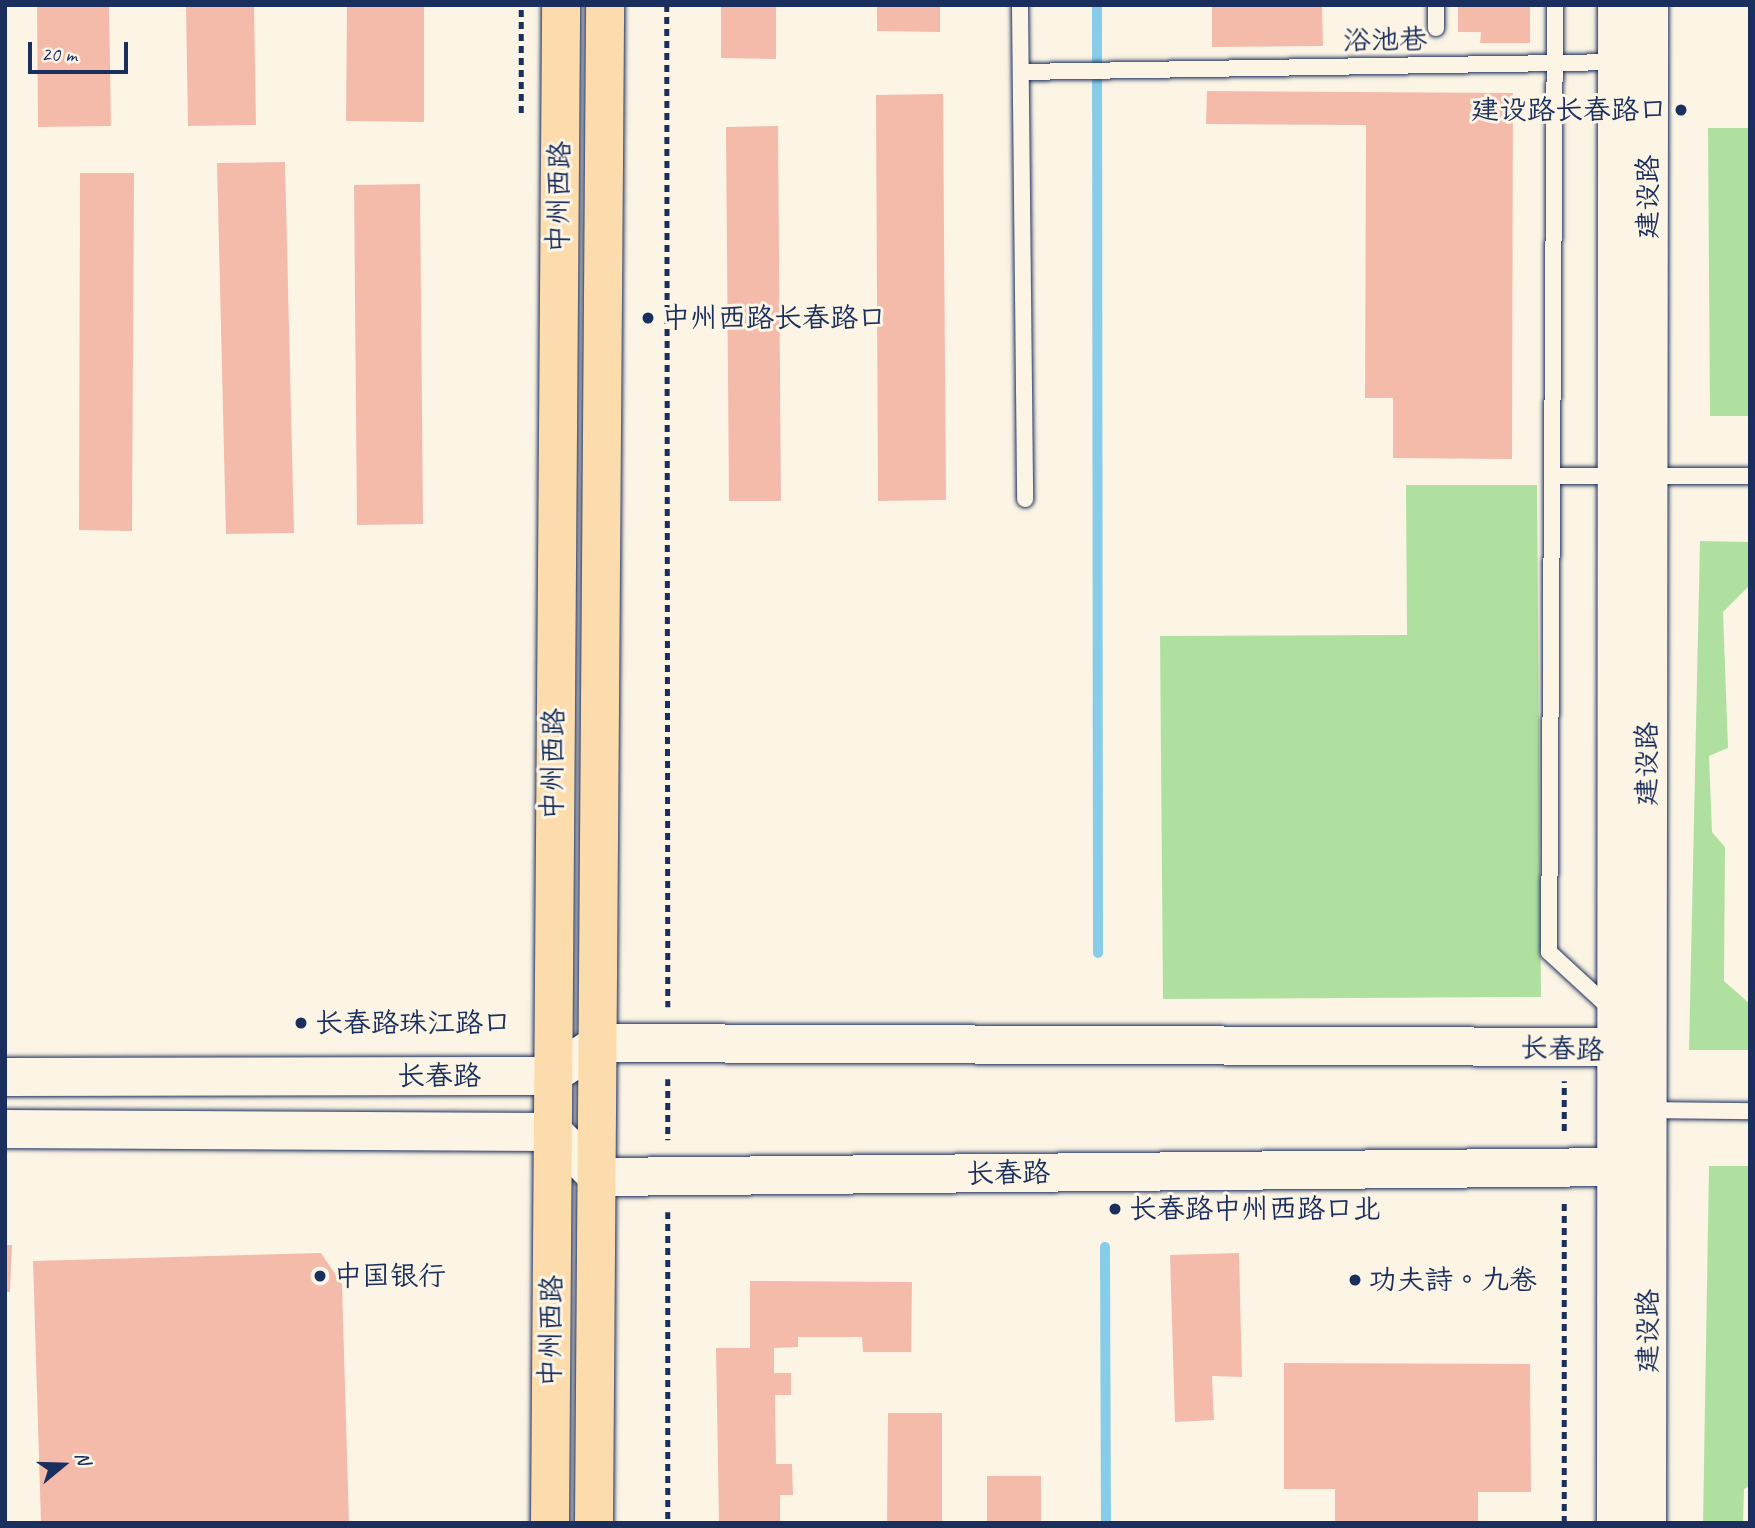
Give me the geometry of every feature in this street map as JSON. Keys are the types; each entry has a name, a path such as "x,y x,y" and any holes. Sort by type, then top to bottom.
{"main road":[{"name":"中州西路","path":"550,1523 553,1132 550,1076 561,5"},
{"name":"中州西路","path":"594,1523 600,1043 605,5"},
{"name":"建设路","path":"1617,5 1616,62 1632,475 1650,1110 1647,1523"},
{"name":"建设路","path":"1616,1523 1615,1030 1649,5"},
{"name":"长春路","path":"600,1043 1615,1030 1650,1110"},
{"path":"550,1076 600,1043"},
{"name":"长春路","path":"5,1077 550,1076"},
{"path":"1617,1167 1650,1110"},
{"name":"长春路","path":"5,1129 553,1132"},
{"path":"553,1132 598,1177"},
{"name":"长春路","path":"598,1177 1617,1167"}],"lane":[{"path":"1020,5 1025,499"},
{"path":"1436,5 1436,28"},
{"path":"1555,5 1549,952 1615,1030"},
{"name":"浴池巷","path":"1021,72 1616,62"},
{"path":"1552,476 1750,475"},
{"path":"1650,1110 1750,1111"}],"path":[{"path":"667,5 668,1523"}],"green space":[{"path":"1708,128 1750,128 1750,416 1710,416"},
{"path":"1406,485 1537,485 1541,997 1163,999 1160,636 1407,635"},
{"path":"1700,541 1750,542 1750,585 1723,612 1728,748 1709,756 1712,832 1725,847 1724,981 1750,1004 1750,1050 1689,1050"},
{"path":"1709,1166 1750,1166 1750,1486 1744,1489 1743,1523 1703,1523"}],"building":[{"path":"37,5 109,5 111,126 38,127"},
{"path":"186,5 254,5 256,125 188,126"},
{"path":"347,5 424,5 424,122 346,121"},
{"path":"721,5 776,5 776,59 721,58"},
{"path":"877,5 940,5 940,32 877,31"},
{"path":"1212,5 1322,5 1323,46 1212,47"},
{"path":"1458,5 1530,5 1530,43 1480,43 1481,32 1458,32"},
{"path":"1207,91 1513,93 1512,459 1393,458 1393,398 1365,398 1366,125 1206,124"},
{"path":"943,94 946,500 878,501 876,95"},
{"path":"778,126 781,501 729,501 726,127"},
{"path":"285,162 294,533 226,534 217,163"},
{"path":"80,173 134,173 132,531 79,530"},
{"path":"420,184 423,524 357,525 354,185"},
{"path":"5,1245 12,1245 10,1292 5,1292"},
{"path":"321,1253 342,1284 349,1523 41,1523 33,1261"},
{"path":"1239,1253 1242,1377 1212,1376 1214,1420 1175,1422 1170,1255"},
{"path":"750,1281 912,1282 911,1352 863,1352 862,1337 798,1337 798,1347 774,1348 774,1373 791,1373 791,1395 775,1395 776,1464 792,1464 793,1495 780,1495 780,1523 719,1523 716,1348 750,1348"},
{"path":"1284,1363 1530,1364 1531,1492 1478,1492 1478,1523 1335,1523 1335,1489 1284,1489"},
{"path":"888,1413 942,1413 942,1523 887,1523"},
{"path":"987,1476 1041,1476 1041,1523 987,1523"}],"waterway":[{"path":"1097,5 1098,953"},
{"path":"1105,1247 1106,1523"}],"place":[{"name":"建设路长春路口","path":"1681,110"},
{"name":"中州西路长春路口","path":"648,318"},
{"name":"长春路珠江路口","path":"301,1023"},
{"name":"长春路中州西路口北","path":"1115,1209"},
{"name":"中国银行","path":"320,1276"},
{"name":"功夫詩。九卷","path":"1355,1280"}]}
